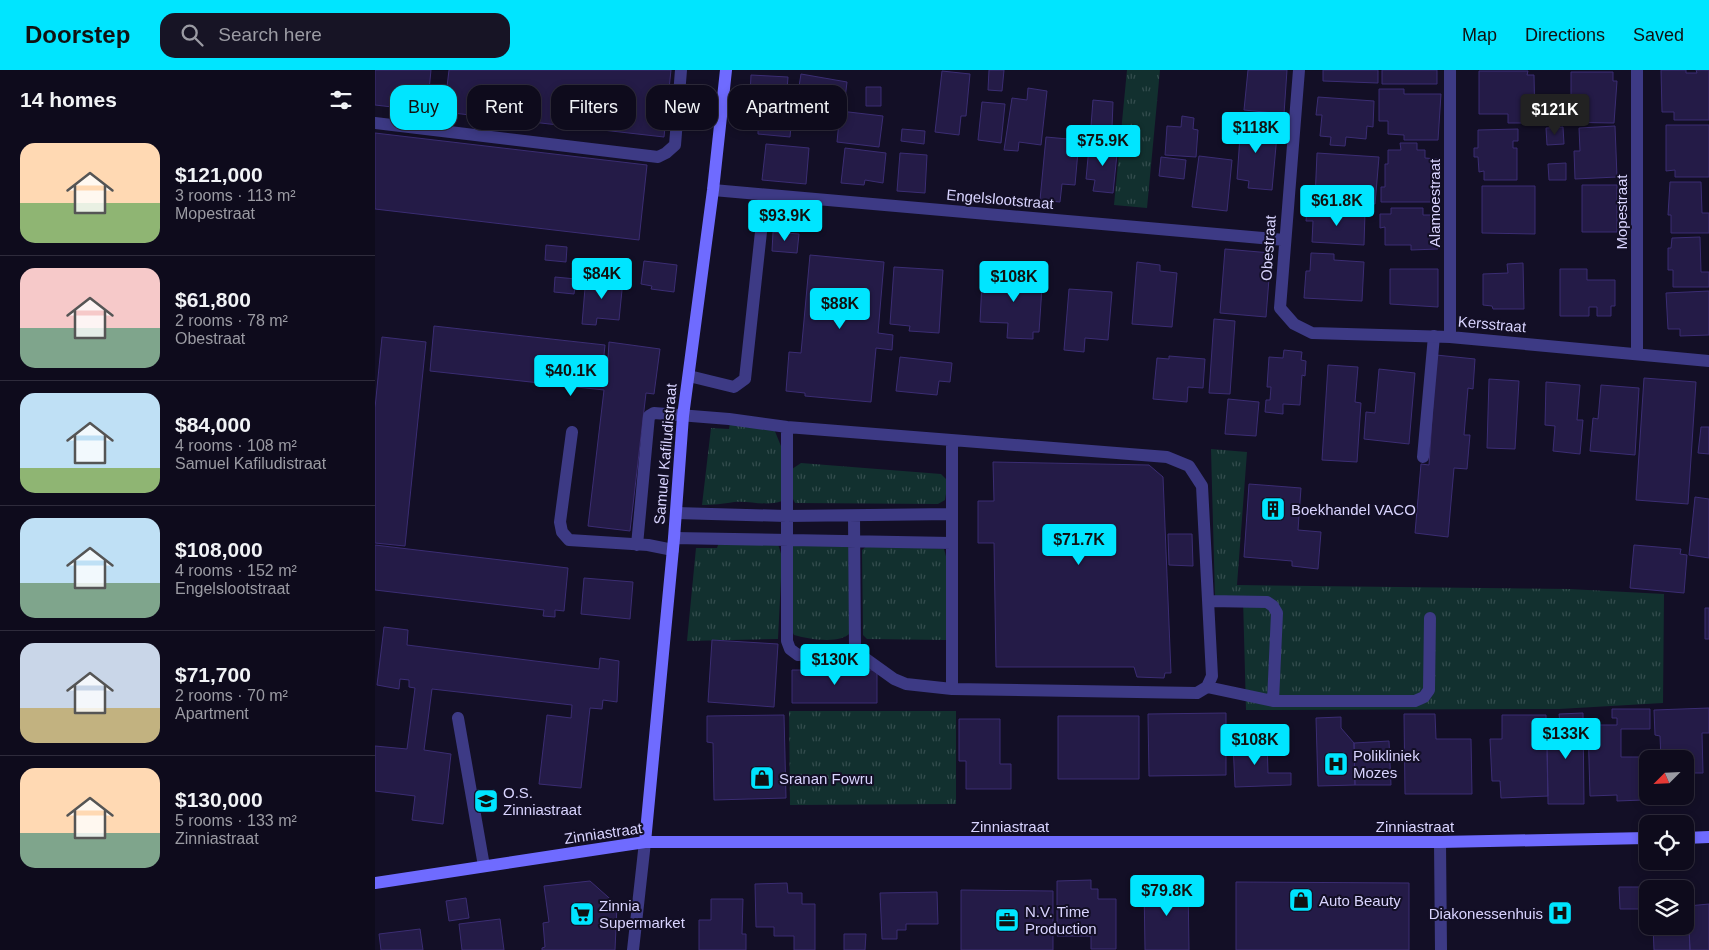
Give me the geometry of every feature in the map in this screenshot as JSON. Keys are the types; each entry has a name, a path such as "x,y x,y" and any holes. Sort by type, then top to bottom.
{"street":[{"path":"375,123 658,157 675,145 681,70"},
{"name":"Samuel Kafiludistraat","path":"645,842 674,544 683,416 713,190 726,70"},
{"name":"Obestraat","path":"1280,308 1299,70"},
{"name":"Alamoestraat","path":"1450,70 1450,337"},
{"name":"Mopestraat","path":"1637,70 1637,354"},
{"name":"Engelslootstraat","path":"713,190 1285,240"},
{"path":"689,376 734,387 745,379 765,195"},
{"name":"Kersstraat","path":"1280,308 1293,324 1312,334 1450,337 1709,362"},
{"path":"1423,457 1433,336"},
{"path":"637,544 649,416 654,413 729,419 787,427 1167,457 1189,466 1202,486 1212,676 1207,687 1197,693 952,689 906,684 894,679 855,651 798,655 789,649 787,641 785,516 787,427"},
{"path":"572,432 560,522 562,532 569,540 637,544 786,540 951,543"},
{"path":"952,441 952,689"},
{"path":"676,513 785,516 952,514"},
{"path":"854,516 855,651"},
{"path":"1209,601 1267,602 1273,606 1277,613 1273,701"},
{"path":"1207,687 1273,701 1415,702 1424,697 1429,690 1430,618"},
{"path":"458,718 484,866"},
{"path":"1694,838 1709,837"},
{"name":"Zinniastraat","path":"375,883 645,842 1440,842 1639,838"},
{"path":"633,950 645,842"},
{"path":"1440,842 1441,950"}],"green space":[{"path":"1127,70 1160,70 1147,208 1114,205"},
{"path":"730,423 774,429 783,451 782,501 776,503 740,502 702,505 711,428 729,429"},
{"path":"1211,449 1247,452 1237,585 1569,589 1664,594 1663,703 1559,709 1246,710 1243,598 1215,598"},
{"path":"801,463 941,474 948,481 945,500 938,504 795,503 792,497 792,469"},
{"path":"719,542 778,544 782,557 778,639 687,641 696,548 717,548"},
{"path":"849,544 851,632 840,639 832,640 794,635 791,629 791,545"},
{"path":"869,544 944,549 947,560 946,640 867,639 863,635 862,550"},
{"path":"789,711 956,711 956,804 790,805"}],"building":[{"path":"375,70 431,70 430,85 390,85 390,107 375,105"},
{"path":"449,70 671,70 669,85 646,85 646,130 665,130 664,137 602,130 636,130 636,85 551,85 551,124 541,123 541,85 467,85 467,115 457,113 457,85 447,85"},
{"path":"989,70 1004,70 1002,91 988,90"},
{"path":"1248,70 1287,70 1284,114 1244,110"},
{"path":"1323,70 1378,70 1378,83 1323,81"},
{"path":"1382,70 1437,70 1437,84 1382,84"},
{"path":"1661,70 1686,70 1686,73 1697,73 1696,70 1709,70 1709,120 1674,120 1674,112 1662,112"},
{"path":"942,71 970,74 966,116 961,116 959,135 935,132"},
{"path":"1479,71 1528,71 1527,75 1534,75 1535,123 1508,123 1508,114 1479,114"},
{"path":"1571,72 1613,72 1613,81 1617,81 1614,123 1553,122 1553,118 1547,118 1546,98 1559,98 1559,108 1571,108"},
{"path":"801,74 847,82 847,85 799,85"},
{"path":"751,75 788,77 787,85 750,85"},
{"path":"866,87 881,87 881,106 866,106"},
{"path":"1028,88 1047,91 1041,145 1019,142 1018,151 1004,150 1012,98 1027,100"},
{"path":"1379,89 1404,89 1404,94 1441,94 1438,140 1404,140 1404,135 1388,134 1388,121 1379,121"},
{"path":"1318,97 1374,101 1373,127 1367,126 1366,139 1346,137 1345,146 1330,145 1331,137 1320,136 1322,115 1316,115"},
{"path":"1093,100 1113,102 1112,128 1091,126"},
{"path":"982,102 1005,104 1001,143 978,140"},
{"path":"847,112 883,116 879,147 837,142 838,130 847,130"},
{"path":"1182,116 1194,118 1193,129 1198,130 1196,157 1165,155 1167,126 1181,127"},
{"path":"1237,118 1262,121 1262,127 1268,127 1267,134 1277,135 1272,190 1248,188 1249,181 1237,179 1240,136 1236,136"},
{"path":"1666,125 1709,125 1709,177 1675,177 1675,170 1666,171"},
{"path":"1615,126 1617,177 1575,179 1574,151 1580,151 1579,128"},
{"path":"1563,127 1564,144 1547,145 1546,128"},
{"path":"902,129 925,131 924,144 901,141"},
{"path":"1518,129 1518,141 1513,141 1513,148 1517,148 1517,180 1484,180 1484,171 1479,172 1478,157 1474,157 1474,148 1478,148 1478,130"},
{"path":"758,130 791,130 790,137 758,134"},
{"path":"375,133 647,165 639,240 375,209"},
{"path":"1046,137 1079,140 1075,185 1062,184 1060,202 1040,200"},
{"path":"1105,143 1118,144 1113,193 1093,191 1095,180 1086,179 1089,147 1105,149"},
{"path":"1400,143 1417,143 1417,150 1425,150 1425,158 1438,159 1438,202 1381,202 1381,187 1385,187 1385,164 1388,164 1388,150 1401,150"},
{"path":"766,144 809,148 806,184 762,180"},
{"path":"845,148 886,153 883,183 865,180 864,185 841,183"},
{"path":"900,153 927,155 925,193 897,191"},
{"path":"1317,153 1379,157 1375,204 1315,200"},
{"path":"1199,156 1232,160 1227,211 1192,207"},
{"path":"1161,157 1186,160 1184,179 1159,176"},
{"path":"1566,163 1566,180 1549,180 1548,164"},
{"path":"1670,182 1701,182 1702,213 1709,213 1709,233 1671,233 1671,215 1668,215"},
{"path":"1582,185 1617,185 1617,232 1582,232"},
{"path":"1482,186 1535,186 1535,234 1482,233"},
{"path":"1391,208 1423,208 1423,215 1437,215 1438,249 1411,250 1411,245 1385,245 1385,227 1380,228 1380,214 1391,214"},
{"path":"1307,209 1365,212 1364,245 1312,242 1313,221 1306,221"},
{"path":"773,232 799,234 797,253 772,251"},
{"path":"1700,237 1701,272 1709,272 1709,287 1673,287 1673,270 1668,270 1668,248 1671,248 1672,238"},
{"path":"546,245 567,247 566,262 545,260"},
{"path":"1225,249 1271,253 1266,317 1220,313"},
{"path":"1311,253 1334,254 1334,260 1364,262 1362,301 1304,298 1306,271 1310,271"},
{"path":"810,255 884,262 878,333 893,335 892,350 876,348 871,402 805,396 805,393 786,391 789,352 801,353"},
{"path":"644,261 677,265 674,292 651,289 652,286 641,284"},
{"path":"1137,262 1160,265 1160,271 1177,273 1172,327 1132,324"},
{"path":"1523,263 1524,309 1493,309 1492,306 1483,305 1483,274 1508,273 1507,264"},
{"path":"894,267 943,270 939,333 909,331 910,326 890,324"},
{"path":"1390,269 1438,269 1438,307 1390,304"},
{"path":"1560,269 1587,269 1587,280 1615,280 1615,306 1611,306 1611,316 1597,316 1597,307 1589,307 1589,316 1560,316"},
{"path":"1010,270 1043,272 1039,332 1033,332 1033,339 1007,338 1008,323 980,322 982,282 1009,283"},
{"path":"586,276 623,280 619,320 597,318 596,325 582,324"},
{"path":"555,277 576,279 574,294 554,292"},
{"path":"1069,289 1112,292 1108,340 1085,338 1084,352 1064,350"},
{"path":"1709,291 1709,335 1680,336 1680,329 1668,329 1666,293"},
{"path":"1214,319 1235,321 1230,394 1209,393"},
{"path":"434,326 605,345 602,374 607,375 609,342 660,349 654,394 646,393 630,531 588,526 604,390 430,371"},
{"path":"382,337 426,342 405,546 375,543 375,408"},
{"path":"1284,350 1302,352 1301,360 1306,361 1305,376 1302,375 1300,405 1283,404 1283,414 1265,412 1266,400 1270,400 1271,387 1267,387 1269,357 1283,358"},
{"path":"1436,355 1475,359 1473,389 1468,388 1464,435 1470,435 1467,469 1454,468 1448,537 1415,533 1421,464 1429,465"},
{"path":"1169,356 1205,359 1203,388 1188,387 1187,402 1153,399 1157,358 1169,359"},
{"path":"900,357 952,363 950,382 939,381 937,395 896,391"},
{"path":"1328,365 1358,367 1355,402 1361,403 1357,462 1322,460"},
{"path":"1379,369 1415,373 1409,444 1364,439 1366,412 1375,413"},
{"path":"1644,378 1696,382 1688,504 1636,500"},
{"path":"1489,379 1519,381 1515,449 1487,448"},
{"path":"1546,382 1580,385 1577,420 1583,420 1580,454 1553,451 1555,426 1545,425"},
{"path":"1601,385 1639,388 1635,455 1590,451 1593,418 1598,419"},
{"path":"1228,399 1259,402 1256,436 1225,434"},
{"path":"1701,427 1709,427 1709,454 1698,453"},
{"path":"993,462 1149,465 1163,477 1171,673 1165,673 1164,678 1137,677 1134,667 996,667 994,543 978,543 978,501 994,501"},
{"name":"Boekhandel VACO","path":"1249,484 1301,488 1298,530 1321,532 1318,569 1292,566 1292,561 1244,557"},
{"path":"1695,497 1709,499 1709,558 1689,555"},
{"path":"1168,534 1192,534 1193,566 1169,565"},
{"path":"375,545 568,568 564,611 555,610 555,617 543,616 544,610 375,590"},
{"path":"1634,545 1681,549 1680,554 1687,555 1684,593 1630,588"},
{"path":"584,578 633,582 630,619 581,614"},
{"path":"1705,608 1709,608 1709,639 1705,639"},
{"path":"384,627 408,630 407,645 599,669 600,658 619,661 617,702 603,700 602,709 590,708 581,788 539,784 547,715 571,718 572,705 432,689 424,750 451,754 443,824 412,820 415,796 375,791 375,746 407,749 415,688 409,687 409,680 400,679 399,689 377,685"},
{"path":"712,640 778,644 774,707 708,702"},
{"path":"792,670 877,670 877,703 792,703"},
{"path":"1709,708 1709,733 1702,733 1703,773 1694,773 1694,750 1661,750 1660,736 1655,735 1654,710"},
{"path":"1612,709 1650,709 1650,729 1621,729 1621,757 1639,757 1639,800 1617,801 1617,795 1590,796 1588,725 1617,725 1617,718 1612,718"},
{"path":"1226,713 1226,775 1149,776 1148,714"},
{"path":"1583,713 1584,804 1548,804 1547,723 1560,723 1559,714"},
{"path":"1404,714 1435,714 1436,739 1471,739 1472,794 1405,794"},
{"path":"784,715 786,798 714,800 713,743 707,742 707,716"},
{"path":"1502,715 1546,715 1548,796 1501,798 1500,781 1492,781 1490,739 1502,739"},
{"path":"1058,716 1139,716 1139,779 1058,779"},
{"name":"Polikliniek Mozes","path":"1341,717 1341,728 1354,743 1355,785 1318,786 1316,718"},
{"path":"959,719 1000,719 1000,764 1011,764 1011,789 966,789 966,761 959,761"},
{"path":"1267,741 1268,773 1291,773 1291,785 1235,787 1233,742"},
{"path":"1389,741 1391,785 1355,785 1354,743"},
{"path":"1091,880 1091,889 1098,889 1098,899 1116,899 1116,949 1091,949 1091,936 1057,936 1057,881"},
{"name":"Zinnia Supermarket","path":"590,881 617,905 615,950 542,950 545,947 543,923 549,922 544,886"},
{"path":"1236,882 1409,883 1409,950 1236,950"},
{"path":"787,883 788,893 802,893 802,904 815,904 815,950 794,950 794,936 774,936 774,927 756,927 755,884"},
{"path":"1188,884 1189,950 1145,950 1144,885"},
{"path":"1619,887 1639,887 1639,909 1620,909"},
{"name":"N.V. Time Production","path":"961,890 1053,891 1053,950 961,950"},
{"path":"937,892 938,924 906,924 906,930 897,930 897,939 882,939 880,893"},
{"path":"466,898 469,918 449,921 446,901"},
{"path":"711,899 743,899 742,934 746,934 746,950 699,950 699,920 711,920"},
{"path":"1709,904 1709,950 1690,950 1689,935 1694,935 1694,905"},
{"path":"500,919 504,950 462,950 459,924"},
{"path":"420,929 423,950 381,950 379,934"},
{"path":"844,934 866,934 865,950 844,950"},
{"path":"1653,935 1689,935 1690,950 1654,950"}],"place":[{"name":"Boekhandel VACO","path":"1273,509"},
{"name":"Polikliniek Mozes","path":"1336,764"},
{"name":"Sranan Fowru","path":"762,778"},
{"name":"O.S. Zinniastraat","path":"486,801"},
{"name":"Auto Beauty","path":"1301,900"},
{"name":"Diakonessenhuis","path":"1560,913"},
{"name":"Zinnia Supermarket","path":"582,914"},
{"name":"N.V. Time Production","path":"1007,920"}]}
